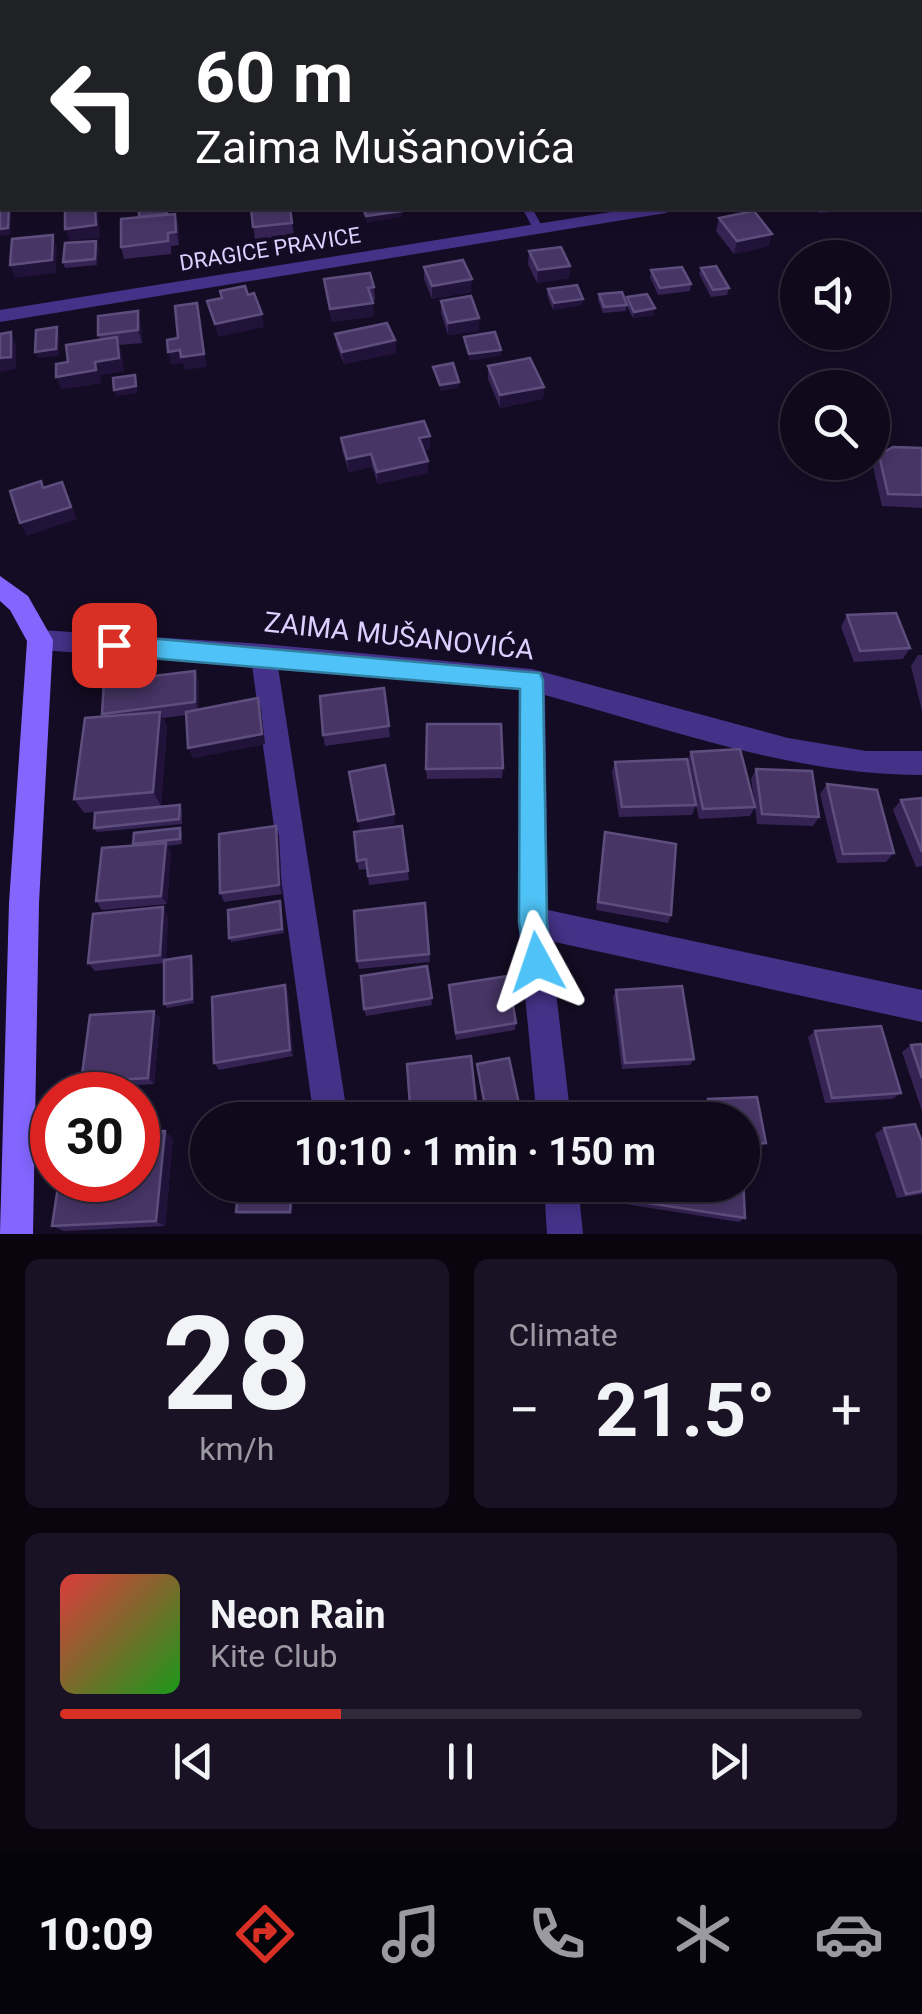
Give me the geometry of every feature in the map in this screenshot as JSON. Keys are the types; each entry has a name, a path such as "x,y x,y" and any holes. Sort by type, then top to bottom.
{"street":[{"name":"DRAGICE PRAVICE","path":"0,316 653,210"},
{"path":"0,586 18,603 40,640 24,903 14,1234"},
{"name":"ZAIMA MUŠANOVIĆA","path":"40,640 264,655 532,680 788,750 866,763 922,762"},
{"path":"264,655 328,1102"},
{"path":"532,680 533,922 552,1102"},
{"path":"533,922 922,1006"},
{"path":"562,1202 565,1234"}],"lane":[{"path":"528,210 538,228"}],"building":[{"path":"0,210 9,210 8,228 0,229"},
{"path":"65,210 95,210 96,225 65,229"},
{"path":"139,210 167,210 167,214 139,217"},
{"path":"251,210 290,210 292,223 253,227"},
{"path":"364,210 402,211 366,216"},
{"path":"754,211 772,234 737,241 719,218"},
{"path":"175,214 176,232 168,233 168,241 121,247 121,219"},
{"path":"53,235 52,260 10,265 12,239"},
{"path":"96,241 95,259 63,262 65,243"},
{"path":"561,247 570,266 538,270 529,251"},
{"path":"463,260 472,279 432,286 424,267"},
{"path":"716,266 729,288 713,290 701,268"},
{"path":"682,267 691,284 660,288 651,270"},
{"path":"370,273 374,287 368,288 373,303 330,309 324,279"},
{"path":"577,285 583,299 554,303 548,289"},
{"path":"245,286 248,295 254,293 262,314 215,324 207,301 222,298 220,291"},
{"path":"622,292 627,305 604,307 599,294"},
{"path":"647,294 655,308 634,312 627,297"},
{"path":"471,296 479,318 448,323 441,301"},
{"path":"197,303 204,354 181,357 180,350 168,352 167,340 178,338 175,306"},
{"path":"138,311 138,330 98,335 98,316"},
{"path":"387,323 395,340 342,352 335,334"},
{"path":"57,327 56,349 35,352 36,330"},
{"path":"11,332 11,357 0,358 0,334"},
{"path":"495,332 501,350 469,354 464,337"},
{"path":"117,337 119,358 95,362 96,370 56,377 56,364 68,362 66,345"},
{"path":"530,358 544,387 500,395 488,366"},
{"path":"453,363 459,382 440,385 433,367"},
{"path":"135,375 136,386 114,390 113,378"},
{"path":"424,421 430,436 419,438 428,461 377,472 371,454 347,459 341,438"},
{"path":"922,448 922,495 888,494 885,480 890,480 890,449"},
{"path":"41,481 43,488 62,482 71,507 20,523 10,491"},
{"path":"896,613 910,648 860,651 847,615"},
{"path":"195,671 195,702 102,714 104,682"},
{"path":"384,688 389,726 323,735 320,696"},
{"path":"258,698 262,734 188,748 186,712"},
{"path":"160,712 153,792 74,799 85,718"},
{"path":"427,724 501,724 503,768 426,769"},
{"path":"740,749 755,807 703,809 691,752"},
{"path":"687,759 696,805 622,807 615,762"},
{"path":"385,765 394,814 358,821 349,772"},
{"path":"756,769 812,771 819,817 762,814"},
{"path":"827,784 877,790 894,853 843,854"},
{"path":"922,798 922,852 901,800"},
{"path":"180,805 179,819 94,828 95,813"},
{"path":"276,826 279,885 220,893 219,834"},
{"path":"402,826 408,871 368,876 366,859 357,861 354,832"},
{"path":"180,828 180,839 133,844 134,833"},
{"path":"605,832 676,844 671,915 598,902"},
{"path":"166,843 161,896 96,901 102,848"},
{"path":"280,901 282,929 229,938 228,910"},
{"path":"425,903 429,954 357,961 354,911"},
{"path":"163,907 160,955 88,963 93,914"},
{"path":"191,956 192,999 164,1004 164,960"},
{"path":"427,966 432,998 364,1009 361,976"},
{"path":"508,976 516,1023 456,1033 449,985"},
{"path":"285,985 290,1050 214,1063 212,997"},
{"path":"682,986 694,1059 625,1063 616,990"},
{"path":"154,1011 149,1072 82,1072 90,1015"},
{"path":"881,1026 901,1093 832,1098 815,1031"},
{"path":"922,1044 922,1078 911,1045"},
{"path":"471,1056 476,1102 410,1102 407,1064"},
{"path":"509,1058 519,1102 484,1102 477,1064"},
{"path":"757,1097 758,1102 709,1102 708,1099"},
{"path":"760,1112 766,1143 760,1143"},
{"path":"915,1124 922,1142 922,1191 906,1194 884,1128"},
{"path":"160,1131 165,1131 160,1181"},
{"path":"56,1202 158,1202 156,1221 52,1226"},
{"path":"237,1202 291,1202 290,1212 236,1212"},
{"path":"641,1202 744,1202 745,1218"}],"route":[{"path":"114,645 532,680 533,922 537,962"}]}
